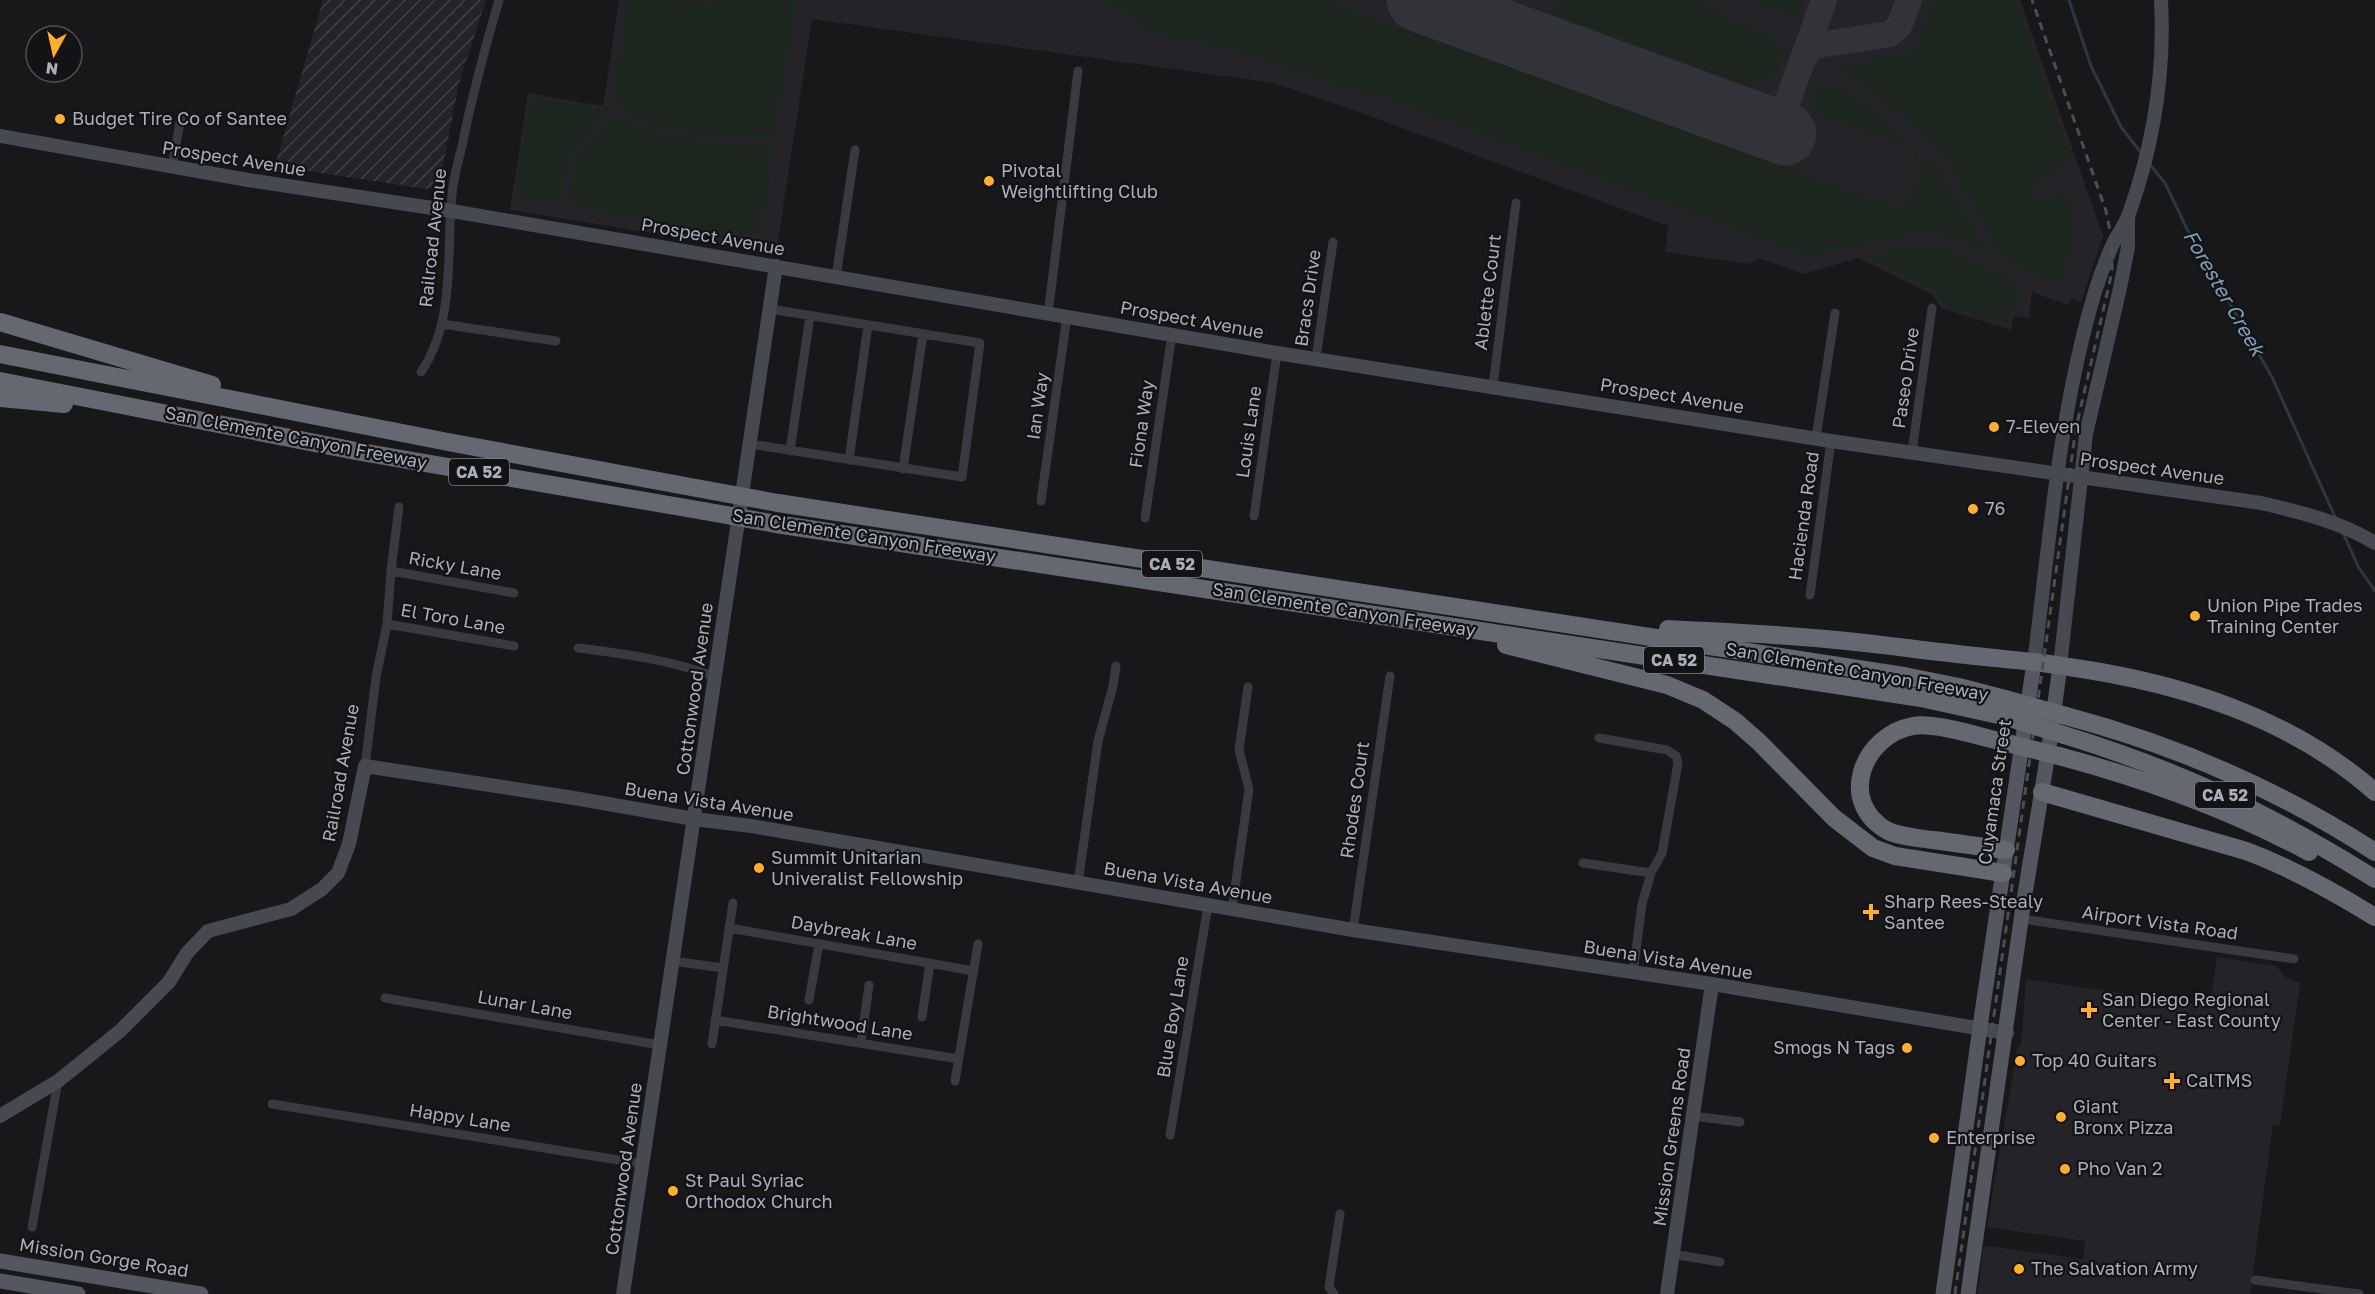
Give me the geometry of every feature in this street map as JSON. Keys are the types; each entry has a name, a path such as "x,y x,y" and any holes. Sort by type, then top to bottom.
{"highway":[{"path":"0,322 318,416"},
{"name":"San Clemente Canyon Freeway","path":"0,354 778,503 1904,676 1959,687 2064,735 2123,753 2214,790 2322,846 2375,879"},
{"name":"San Clemente Canyon Freeway","path":"0,381 372,454 776,524 1921,698 2066,716 2187,756 2242,778 2375,852"},
{"path":"0,398 158,412"},
{"path":"1343,610 1460,634 1667,685 1703,700 1735,721 1834,818 1873,848 1895,856 2003,873"},
{"path":"1568,624 1827,639 2060,666 2179,690 2213,699 2251,714 2319,749 2375,792"},
{"path":"2006,850 1911,837 1888,831 1867,810 1862,798 1860,784 1862,769 1868,755 1876,745 1899,729 1916,725 1999,741 2060,756 2149,783 2247,822 2310,853 2375,890"},
{"path":"2042,792 2246,851 2311,879 2375,918"}],"main road":[{"path":"1968,1294 2060,666 2086,434 2128,247 2128,216 2151,137 2160,59 2161,0"},
{"name":"Prospect Avenue","path":"0,136 1277,353 1831,441 2261,503 2307,515 2354,532 2375,543"},
{"name":"Cuyamaca Street","path":"1943,1294 2034,663 2065,419 2092,300 2112,246 2128,216"},
{"name":"Cottonwood Avenue","path":"624,1294 776,267"},
{"name":"Buena Vista Avenue","path":"365,766 694,819 751,826 1353,930 1712,984 2007,1033"},
{"name":"Railroad Avenue","path":"0,1116 58,1081 120,1031 169,982 188,953 208,931 291,909 322,889 338,873 349,844 365,766"},
{"name":"Mission Greens Road","path":"1667,1294 1712,984"},
{"name":"Mission Gorge Road","path":"0,1261 165,1291 201,1294"},
{"path":"7,1285 78,1294"}],"street":[{"name":"Railroad Avenue","path":"421,372 431,357 442,324 452,194 474,84 499,0"},
{"path":"1048,315 1078,72"},
{"path":"172,167 181,117"},
{"path":"836,277 855,150"},
{"name":"Ablette Court","path":"1493,386 1516,203"},
{"name":"Bracs Drive","path":"1316,358 1333,242"},
{"name":"Paseo Drive","path":"1912,452 1932,308"},
{"path":"750,444 962,477 980,343 770,309"},
{"name":"Hacienda Road","path":"1816,438 1835,313"},
{"path":"790,451 810,315"},
{"name":"Ian Way","path":"1041,501 1067,316"},
{"path":"442,324 556,342"},
{"path":"849,460 868,325"},
{"path":"903,469 923,334"},
{"name":"Fiona Way","path":"1145,518 1172,334"},
{"name":"Louis Lane","path":"1254,516 1277,353"},
{"name":"Hacienda Road","path":"1810,595 1831,441"},
{"name":"Railroad Avenue","path":"365,766 376,677 387,624 399,507"},
{"name":"Ricky Lane","path":"391,571 514,593"},
{"name":"El Toro Lane","path":"387,624 514,646"},
{"path":"579,648 626,654 696,669 715,677"},
{"path":"1078,883 1098,741 1116,666"},
{"name":"Rhodes Court","path":"1353,930 1390,676"},
{"path":"1232,909 1249,789 1239,750 1248,687"},
{"path":"1599,738 1667,750 1676,756 1678,763 1662,853 1652,873 1642,904 1633,972"},
{"path":"1583,863 1652,873"},
{"path":"712,1044 733,903"},
{"name":"Blue Boy Lane","path":"1170,1135 1208,904"},
{"name":"Airport Vista Road","path":"2022,919 2294,959"},
{"name":"Daybreak Lane","path":"729,928 974,971"},
{"path":"809,1000 819,944"},
{"path":"955,1081 978,944"},
{"path":"673,961 723,968"},
{"path":"922,1017 930,963"},
{"path":"861,1043 869,986"},
{"name":"Lunar Lane","path":"384,998 660,1045"},
{"name":"Brightwood Lane","path":"715,1020 959,1059"},
{"path":"32,1227 58,1081"},
{"name":"Happy Lane","path":"272,1104 643,1164"},
{"path":"1693,1116 1740,1122"},
{"path":"1334,1294 1329,1287 1340,1214"},
{"path":"1673,1254 1720,1262"},
{"path":"2255,1281 2359,1294"}],"shaded area":[{"path":"323,0 486,0 459,83 440,181 435,186 426,189 288,168 275,173 276,162"},
{"path":"619,0 2020,0 2103,236 2081,302 2071,299 2068,305 2032,292 2029,318 2013,316 2011,330 1941,308 1933,295 1858,258 1803,274 1761,259 1747,264 1665,252 1668,226 1274,83 812,19 776,253 510,210 528,93 603,106"},
{"path":"627,0 676,0 709,4 722,0 797,0 773,141 675,131 635,118 623,109 615,91"},
{"path":"1098,0 1323,0 1886,204 1906,202 1910,197 1916,185 1917,163 1914,151 1938,167 1989,254 1960,240 1920,233 1817,254 1802,254 1388,99 1330,84 1236,51 1156,34 1134,22 1123,11"},
{"path":"1559,0 1566,2 1567,0 1694,0 1725,12 1722,13 1728,18 1773,38 1786,48 1773,76 1762,80 1740,82 1549,12 1556,8"},
{"path":"1752,0 1804,0 1798,18"},
{"path":"1934,0 2015,0 2072,159 2046,179 2037,181 2034,190 2036,200 2046,200 2064,192 2068,200 2072,236 2064,273 2059,281 2055,282 2024,270 2003,257 1997,251 1943,151 1838,65 1910,54"},
{"path":"1823,81 1832,89 1839,84 1908,140 1909,148 1813,112 1812,100"},
{"path":"531,98 604,109 606,104 609,110 574,148 558,202 538,203 527,200 522,197 516,184"},
{"path":"618,118 662,134 729,144 773,146 763,224 760,229 742,235 583,209 569,201 577,158 601,131"},
{"path":"1923,245 1945,249 2019,281 2021,287 2016,311 2010,311 2007,324 1944,305 1936,291 1865,256"},
{"path":"2217,957 2276,966 2287,978 2300,983 2280,1125 2273,1125 2250,1294 1978,1294 1983,1248 1988,1246 2083,1259 2085,1241 1987,1227 2017,1049 2021,1045 2026,979 2210,1006"}],"waterway":[{"name":"Forester Creek","path":"2069,0 2091,66 2121,127 2142,154"},
{"name":"Forester Creek","path":"2148,162 2165,183 2187,229 2272,377 2336,519"},
{"name":"Forester Creek","path":"2343,533 2359,568 2375,591"}],"taxiway":[{"path":"1777,131 1824,0"},
{"path":"1802,62 1809,50 1818,45 1890,34 1899,26 1909,0"}],"runway":[{"path":"1418,0 1785,134"}],"railway":[{"path":"1955,1294 2076,428 2112,272 2112,241 2106,211 2032,0"}],"place":[{"name":"Budget Tire Co of Santee","path":"60,119"},
{"name":"Pivotal Weightlifting Club","path":"989,181"},
{"name":"7-Eleven","path":"1994,427"},
{"name":"76","path":"1973,509"},
{"name":"Union Pipe Trades Training Center","path":"2195,616"},
{"name":"Summit Unitarian Univeralist Fellowship","path":"759,868"},
{"name":"Sharp Rees-Stealy Santee","path":"1871,912"},
{"name":"San Diego Regional Center - East County","path":"2089,1010"},
{"name":"Smogs N Tags","path":"1907,1048"},
{"name":"Top 40 Guitars","path":"2020,1061"},
{"name":"CalTMS","path":"2172,1081"},
{"name":"Giant Bronx Pizza","path":"2061,1117"},
{"name":"Enterprise","path":"1934,1138"},
{"name":"Pho Van 2","path":"2065,1169"},
{"name":"St Paul Syriac Orthodox Church","path":"673,1191"},
{"name":"The Salvation Army","path":"2019,1269"}]}
